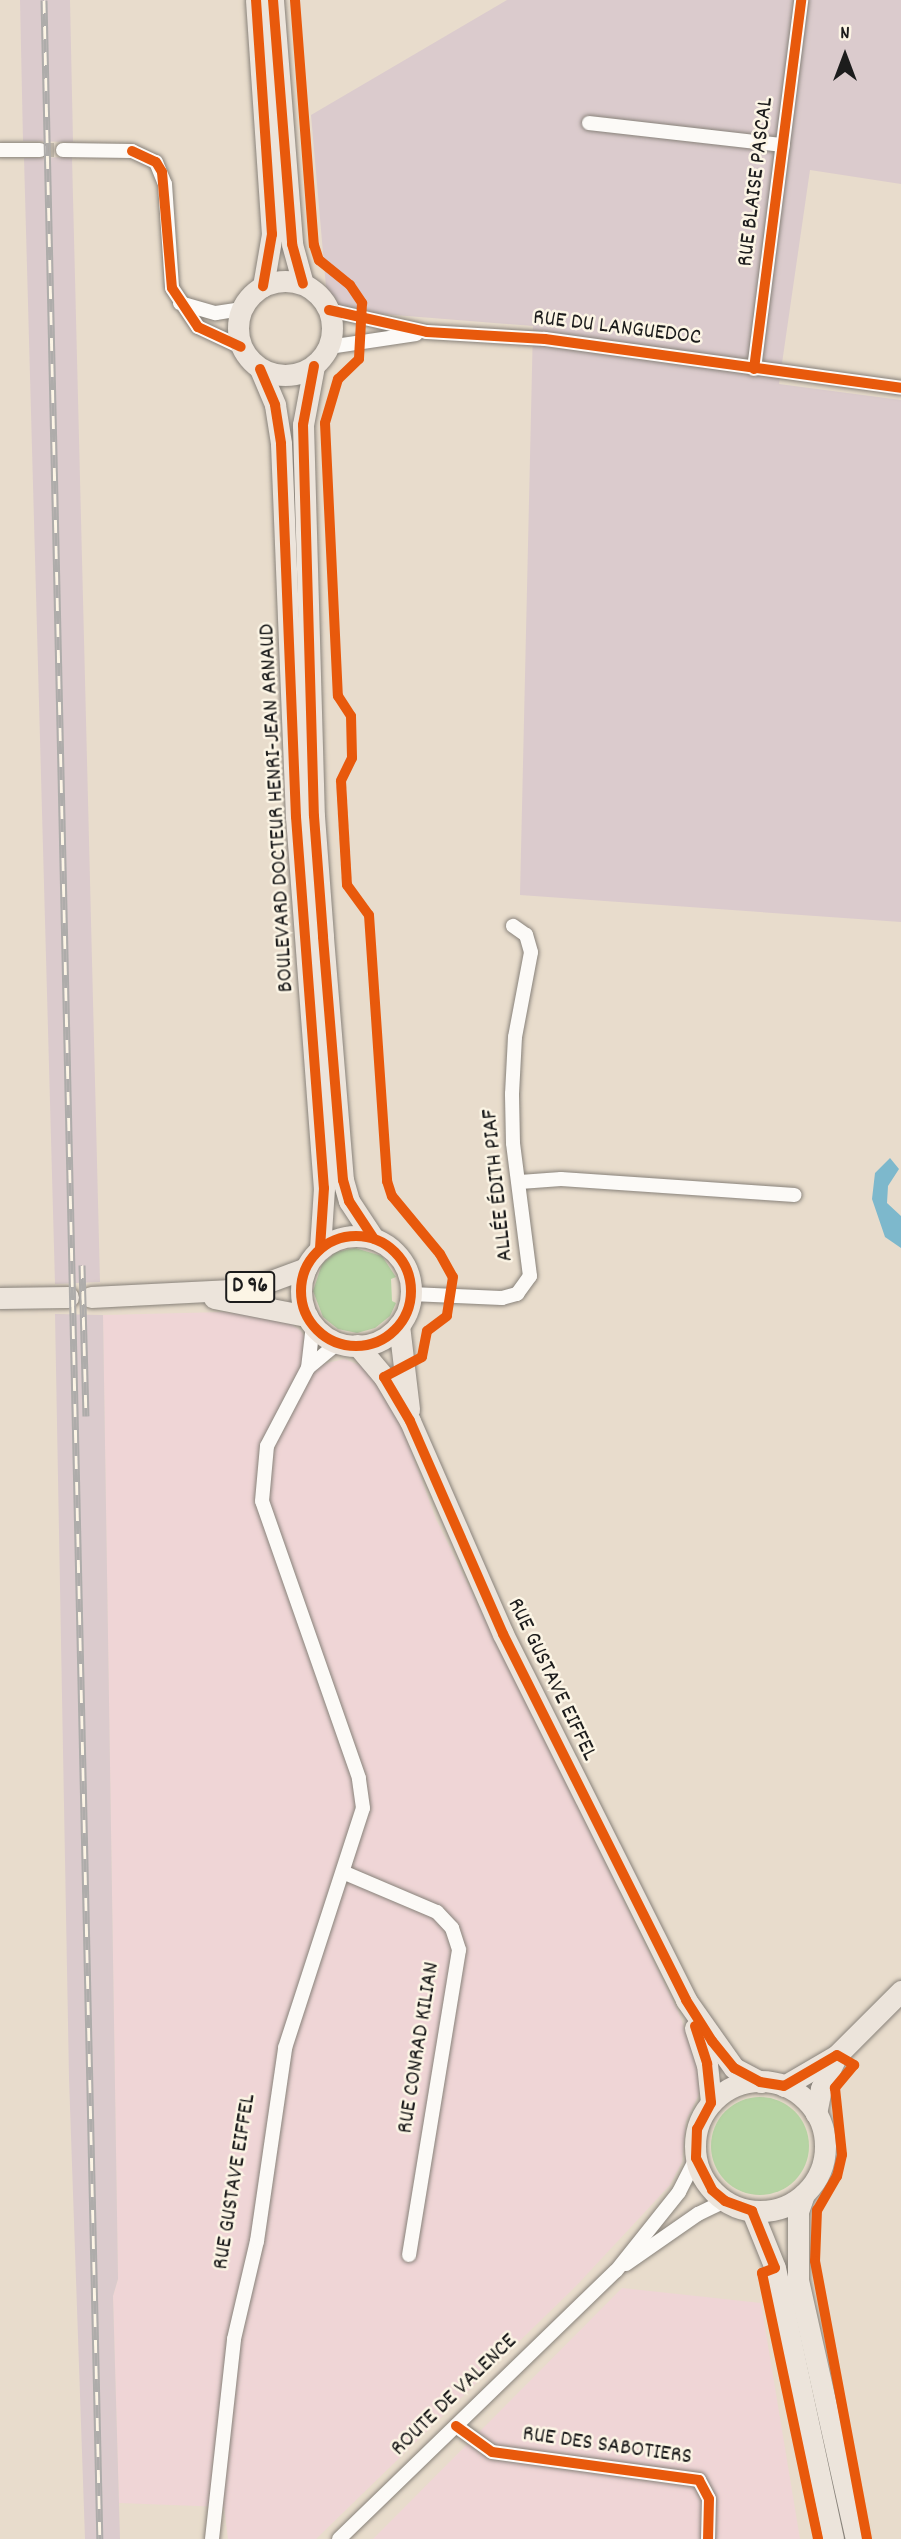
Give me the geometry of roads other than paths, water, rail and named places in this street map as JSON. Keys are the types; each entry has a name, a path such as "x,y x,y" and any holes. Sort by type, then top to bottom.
{"main road":[{"path":"256,0 272,234 263,286"},
{"path":"273,0 292,244 303,284"},
{"path":"276,281 303,284 323,299 329,310 333,323 329,347 314,366 287,376 260,369 241,347 237,321 241,309 263,286 276,281"},
{"name":"BOULEVARD DOCTEUR HENRI-JEAN ARNAUD","path":"314,366 303,425 319,883 343,1180 349,1201 374,1239"},
{"name":"BOULEVARD DOCTEUR HENRI-JEAN ARNAUD","path":"260,369 275,405 281,444 296,817 324,1188 320,1249"},
{"path":"340,1238 374,1239 397,1254 408,1273 411,1294 399,1325 380,1340 348,1344 310,1321 301,1292 306,1268 320,1249 340,1238"},
{"name":"D 96","path":"91,1297 191,1295 260,1285 306,1268"},
{"name":"D 96","path":"191,1295 310,1321"},
{"path":"0,1298 68,1297"},
{"name":"RUE GUSTAVE EIFFEL","path":"399,1325 410,1421"},
{"name":"RUE GUSTAVE EIFFEL","path":"348,1344 384,1377 410,1421 503,1634 686,2000 707,2064 711,2103"},
{"path":"784,2086 837,2055 901,1991"},
{"name":"RUE GUSTAVE EIFFEL","path":"686,2000 734,2068 760,2082"},
{"path":"837,2055 821,2088 816,2114 824,2139 822,2164 804,2194 798,2211 798,2280 856,2539"},
{"path":"804,2194 789,2204 752,2211 725,2201 701,2175 696,2158 697,2129 711,2103 733,2087 760,2082 784,2086 816,2114"},
{"path":"752,2211 775,2268 833,2539"}],"street":[{"name":"RUE BLAISE PASCAL","path":"754,369 802,0"},
{"path":"589,123 783,145"},
{"path":"0,150 40,150"},
{"path":"63,150 132,151 156,162 164,184 167,272 180,303 198,327 241,347"},
{"path":"180,303 216,313 241,309"},
{"name":"RUE DU LANGUEDOC","path":"329,310 427,332 545,339 901,388"},
{"name":"RUE DU LANGUEDOC","path":"329,347 427,332"},
{"name":"ALLÉE ÉDITH PIAF","path":"411,1294 502,1298 526,1287 531,1268 513,1143 513,1060 531,952 526,935 513,926"},
{"path":"520,1182 561,1179 794,1195"},
{"name":"RUE GUSTAVE EIFFEL","path":"212,2539 234,2339 257,2241 281,2067 296,2006 361,1822 363,1792 270,1530 260,1485 267,1446 308,1368 310,1321"},
{"name":"RUE GUSTAVE EIFFEL","path":"308,1368 348,1344"},
{"name":"RUE CONRAD KILIAN","path":"345,1872 437,1912 452,1928 459,1950 409,2255"},
{"path":"616,2271 679,2192 696,2158"},
{"path":"616,2271 698,2214 725,2201"},
{"name":"ROUTE DE VALENCE","path":"339,2539 616,2271"},
{"name":"RUE DES SABOTIERS","path":"456,2426 492,2452 699,2480 709,2499 708,2539"}],"water":[{"path":"890,1158 899,1169 888,1186 887,1203 901,1216 901,1248 885,1237 872,1199 875,1173"}],"tunnel":[{"path":"40,150 63,150"}],"railway":[{"path":"44,0 100,2539"},
{"path":"82,1265 86,1416"}]}
